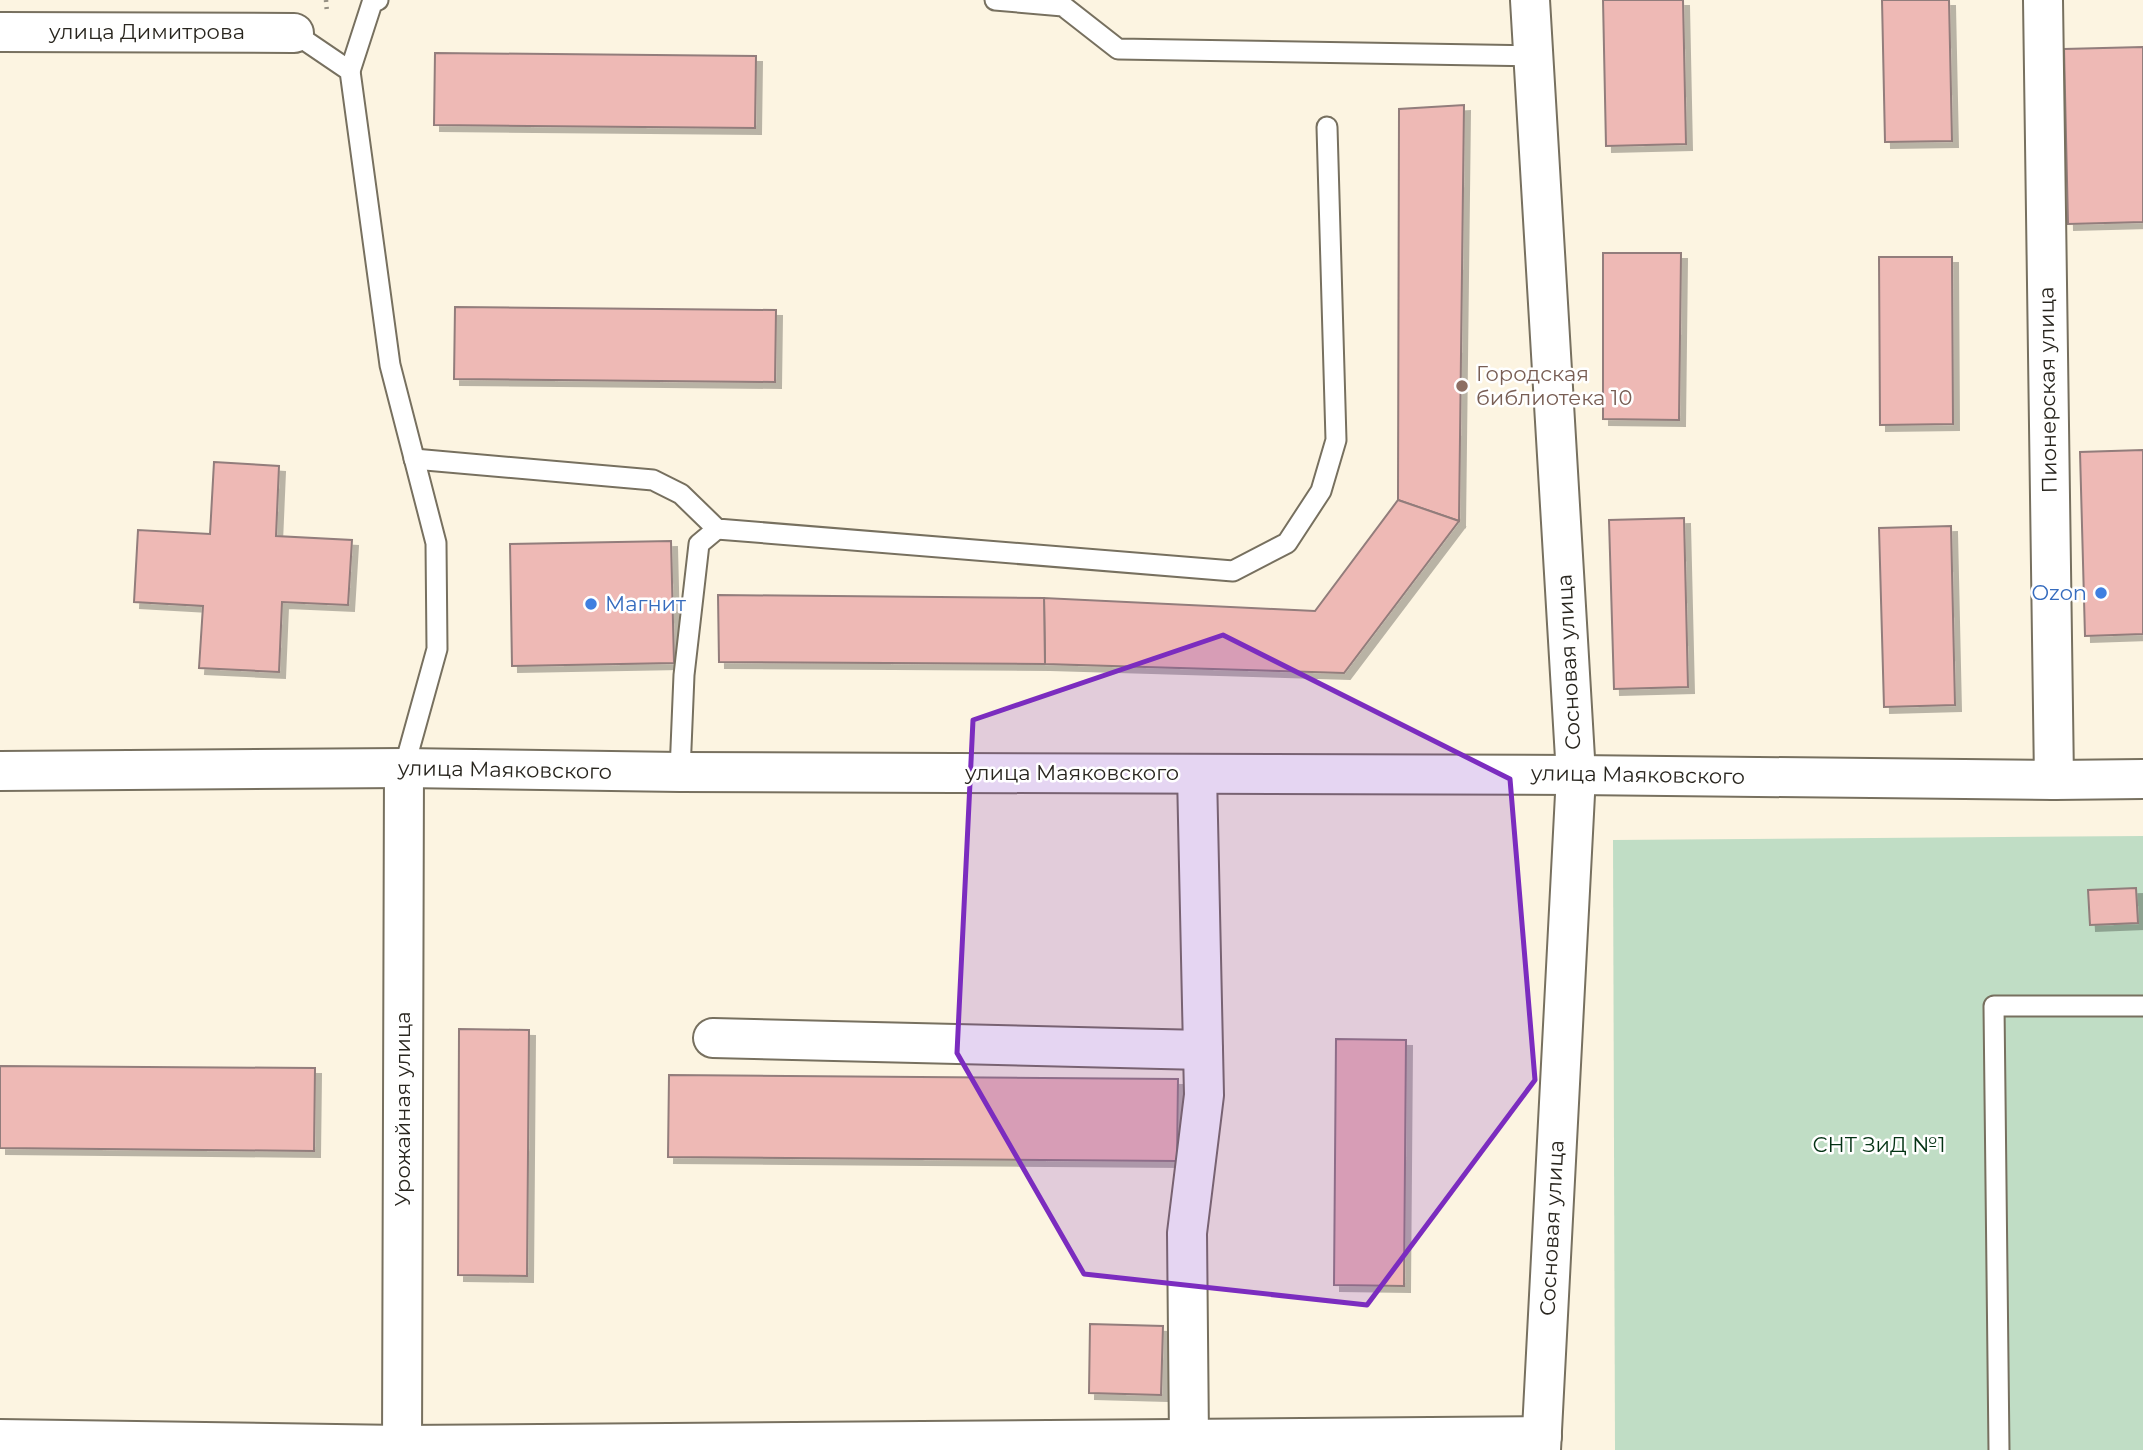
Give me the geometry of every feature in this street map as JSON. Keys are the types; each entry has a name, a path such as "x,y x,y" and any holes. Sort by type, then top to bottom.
{"street":[{"name":"Сосновая улица","path":"1530,0 1576,775 1542,1443"},
{"name":"Пионерская улица","path":"2043,0 2054,780"},
{"name":"улица Димитрова","path":"0,32 294,33"},
{"name":"улица Маяковского","path":"0,771 404,768 680,772 2143,779"},
{"name":"Урожайная улица","path":"402,1448 404,768"},
{"path":"1189,1438 1186,1233 1203,1095 1197,774"},
{"path":"713,1038 1202,1050"},
{"path":"0,1439 402,1448 1189,1438 1542,1443"}],"lane":[{"path":"378,0 372,3 350,71 390,365 436,543 438,649 404,768"},
{"path":"995,0 1063,6 1118,49 1534,56"},
{"path":"294,33 350,71"},
{"path":"414,459 653,480 681,494 716,529 1233,571 1287,543 1321,491 1336,440 1327,127"},
{"path":"680,772 684,675 699,544 716,529"},
{"path":"1998,1450 1994,1006 2143,1006"}],"highlighted area":[{"path":"1223,635 1510,779 1535,1080 1367,1305 1084,1274 957,1053 973,720"}],"green space":[{"name":"СНТ ЗиД №1","path":"2143,836 2143,1450 1615,1450 1613,840"}],"building":[{"path":"1603,0 1683,0 1686,144 1606,146"},
{"path":"1882,0 1949,0 1952,141 1885,142"},
{"path":"2143,47 2143,222 2068,224 2064,49"},
{"path":"435,53 756,56 755,128 434,125"},
{"path":"1464,105 1459,521 1398,500 1399,109"},
{"path":"1603,253 1681,253 1679,420 1603,419"},
{"path":"1879,257 1952,257 1953,424 1880,425"},
{"path":"455,307 776,310 775,382 454,379"},
{"path":"2143,450 2143,634 2085,636 2080,452"},
{"path":"214,462 279,466 276,536 352,540 348,605 282,602 279,672 199,668 203,606 134,602 138,530 210,534"},
{"path":"1398,500 1459,521 1344,673 1045,664 1044,598 1315,611"},
{"path":"1684,518 1688,687 1614,689 1609,520"},
{"path":"1951,526 1955,705 1884,707 1879,528"},
{"name":"Магнит","path":"671,541 674,663 512,666 510,544"},
{"path":"718,595 1044,598 1045,664 719,662"},
{"path":"2136,888 2138,923 2090,925 2088,890"},
{"path":"459,1029 529,1030 527,1276 458,1275"},
{"path":"1336,1039 1406,1040 1404,1286 1334,1285"},
{"path":"0,1066 315,1068 314,1151 0,1148"},
{"path":"669,1075 1178,1079 1177,1161 668,1157"},
{"path":"1090,1324 1163,1326 1161,1395 1089,1393"}],"place":[{"name":"Городская библиотека 10","path":"1462,386"},
{"name":"Ozon","path":"2101,593"},
{"name":"Магнит","path":"591,604"}]}
